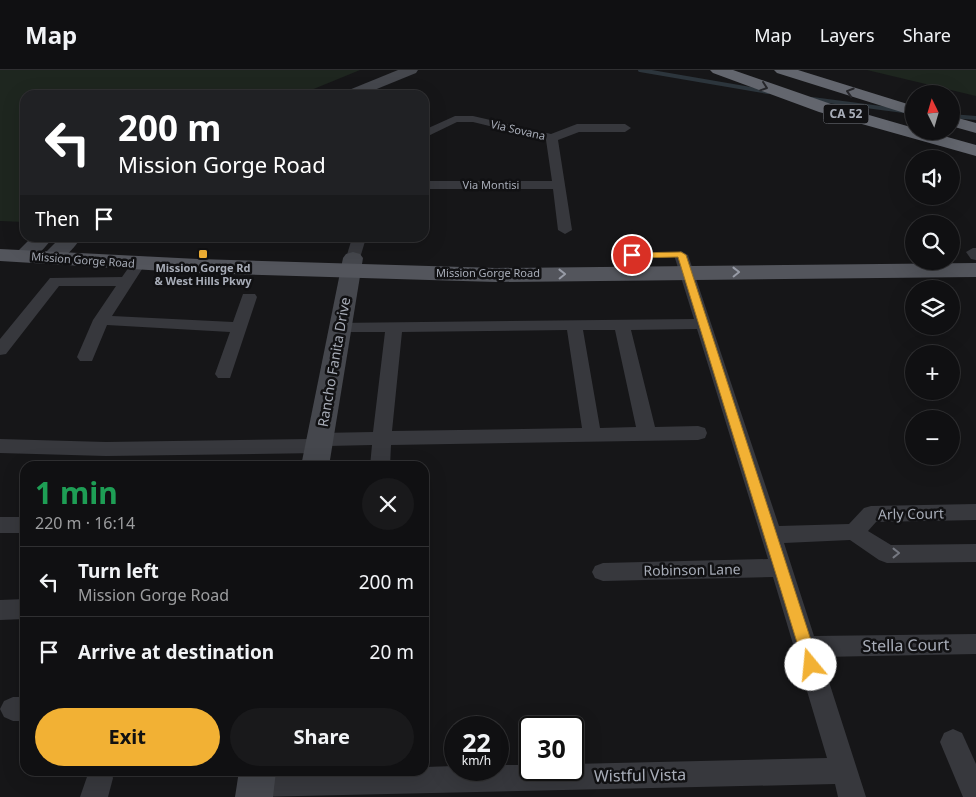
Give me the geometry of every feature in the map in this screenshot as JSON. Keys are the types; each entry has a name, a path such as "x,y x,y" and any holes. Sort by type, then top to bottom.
{"highway":[{"name":"CA 52","path":"718,70 825,108 976,151"},
{"name":"CA 52","path":"782,70 905,108"},
{"path":"960,124 976,128"}],"main road":[{"name":"Mission Gorge Road","path":"0,239 20,242"},
{"name":"Mission Gorge Road","path":"22,242 139,264 352,265"},
{"name":"Mission Gorge Road","path":"0,255 23,256 43,245 59,242"},
{"name":"Mission Gorge Road","path":"92,242 352,265 496,275 856,253 905,252"},
{"path":"794,271 794,265 800,262 855,260 858,257 856,253"},
{"name":"Mission Gorge Road","path":"960,254 975,258"},
{"name":"Mission Gorge Road","path":"684,263 794,271 975,258"}],"street":[{"path":"361,90 411,70"},
{"path":"387,90 426,70"},
{"name":"Via Sovana","path":"429,132 455,120 473,119 552,138 565,230"},
{"path":"552,138 577,128 625,128"},
{"name":"Via Montisi","path":"429,185 558,185"},
{"path":"352,265 358,242"},
{"path":"684,263 772,535 852,797"},
{"path":"86,357 101,320 139,264"},
{"name":"Rancho Fanita Drive","path":"318,451 352,265"},
{"path":"0,350 54,282 126,282"},
{"path":"224,374 250,297"},
{"path":"101,320 239,326"},
{"path":"341,327 704,324"},
{"path":"574,325 592,435"},
{"path":"622,325 647,434"},
{"path":"380,461 394,327"},
{"path":"0,446 318,451 382,438 698,433"},
{"name":"Arly Court","path":"854,532 871,514 976,512"},
{"path":"0,524 20,525"},
{"path":"772,535 854,532 886,554 976,553"},
{"name":"Robinson Lane","path":"603,572 782,568"},
{"path":"0,610 20,608"},
{"name":"Stella Court","path":"806,647 976,644"},
{"path":"953,742 976,795"},
{"name":"Wistful Vista","path":"256,784 844,771"}],"shaded area":[{"path":"0,70 360,70 311,90 20,90 20,222 0,221"},
{"path":"867,70 976,70 976,96 960,92 960,85 930,85"}],"waterway":[{"path":"640,70 768,92"},
{"path":"812,99 904,111"},
{"path":"960,117 976,118"}],"place":[{"name":"Mission Gorge Rd & West Hills Pkwy","path":"203,254"}],"route":[{"path":"632,255 681,255 772,535 811,665"}]}
